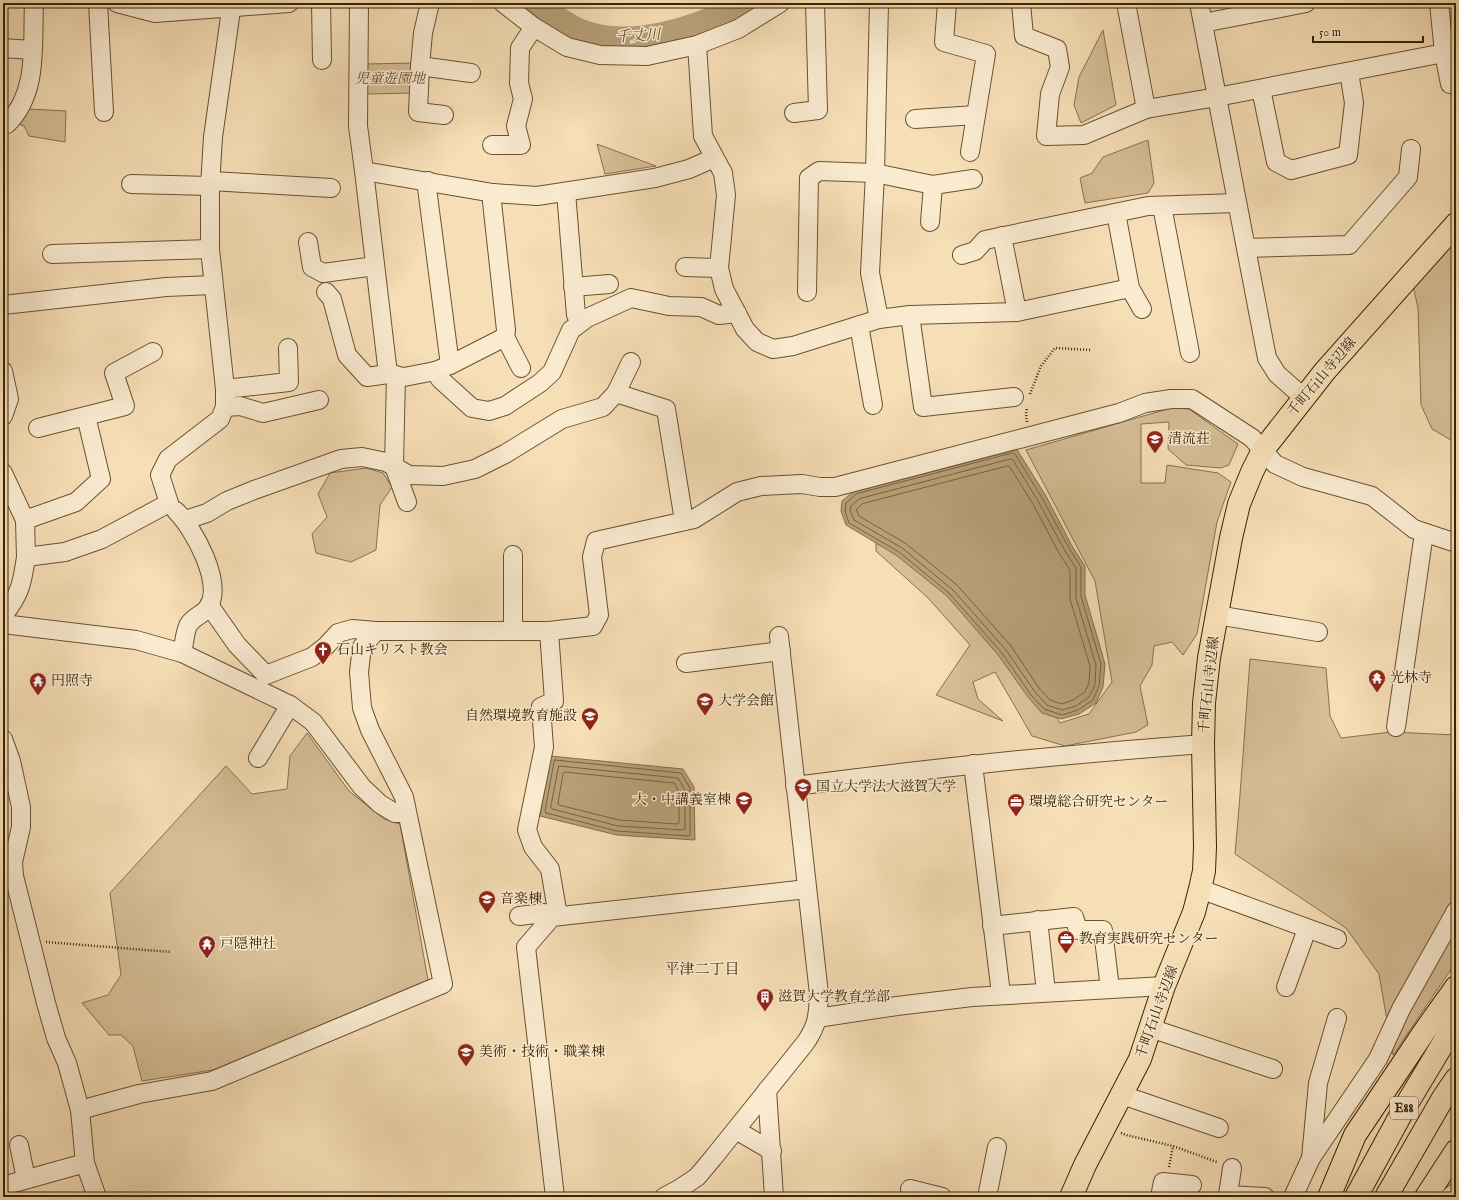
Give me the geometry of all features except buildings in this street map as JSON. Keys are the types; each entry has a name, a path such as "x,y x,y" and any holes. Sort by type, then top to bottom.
{"main road":[{"name":"千町石山寺辺線","path":"1071,1197 1085,1165 1140,1059 1164,986 1194,912 1200,889 1204,871 1205,847 1203,744 1204,703 1208,665 1231,538 1239,504 1263,450 1304,397 1325,371 1456,224"},
{"path":"1313,1197 1324,1176 1355,1135 1456,987"},
{"name":"E88","path":"1356,1197 1405,1107 1456,1022"},
{"name":"E88","path":"1386,1197 1443,1098 1456,1079"},
{"path":"1329,1197 1355,1135"},
{"path":"1426,1197 1456,1151"}],"street":[{"path":"3,124 7,124 16,115 25,97 32,72 34,3"},
{"path":"98,3 104,112"},
{"path":"117,3 155,13 189,11 232,5 289,3"},
{"path":"321,3 322,60"},
{"path":"359,3 358,126 375,266 392,374 394,466 408,502"},
{"path":"430,3 423,33 418,112 444,116"},
{"path":"503,3 534,27 567,47 600,55 647,56 698,45 738,29 780,3"},
{"path":"794,112 818,110 815,3"},
{"path":"879,319 870,273 875,173 880,3"},
{"path":"947,3 944,42 986,54 970,152"},
{"path":"1020,3 1024,36 1057,49 1060,67 1050,94 1046,136 1084,136 1146,109 1261,89 1444,53"},
{"path":"1126,3 1146,109"},
{"path":"1199,3 1267,358 1277,374 1304,397"},
{"path":"1203,23 1258,8 1306,3"},
{"path":"1439,3 1444,53 1450,84"},
{"path":"182,653 188,624 208,608 212,596 211,579 205,556 185,520 169,503 160,475 168,459 220,419 225,407 225,389 210,249 211,183 213,137 232,5"},
{"path":"492,145 521,145 516,126 523,99 520,83 520,48 534,27"},
{"path":"698,45 703,136 723,173 726,195 719,268 724,290 745,329 756,342 773,349 793,346 859,324 879,319 910,315 1017,312 1130,288"},
{"path":"3,48 32,50"},
{"path":"420,66 471,73"},
{"path":"1261,89 1276,162 1291,170 1348,155 1354,103 1349,72"},
{"path":"914,119 976,115"},
{"path":"1246,248 1349,245 1408,177 1411,149"},
{"path":"364,171 493,193 537,196 655,178 689,169 714,158"},
{"path":"807,292 809,178 819,171 875,173 933,185 974,179"},
{"path":"428,181 427,188 443,368 440,380 472,408 489,411 505,406 540,383 552,372 571,330 587,318 631,298 669,306 700,307 719,315 737,313"},
{"path":"131,184 211,183 331,188"},
{"path":"930,222 933,185"},
{"path":"566,192 576,315"},
{"path":"493,193 492,202 506,330 505,337 521,368"},
{"path":"962,255 975,251 985,240 1148,206 1238,203"},
{"path":"1162,206 1190,353"},
{"path":"1116,213 1130,288 1142,309"},
{"path":"1002,236 1017,312"},
{"path":"308,242 312,267 322,273 375,266"},
{"path":"52,254 210,249"},
{"path":"685,268 719,268"},
{"path":"573,287 609,284"},
{"path":"3,305 166,286 213,285"},
{"path":"326,292 332,299 347,355 367,377 392,374 404,377 443,368 505,337"},
{"path":"910,315 924,408 1014,397"},
{"path":"859,324 873,405"},
{"path":"225,389 289,382 288,348"},
{"path":"38,428 126,406 114,373 153,352"},
{"path":"185,520 207,513 227,501 254,490 341,459 362,457 386,462 409,474 443,476 475,469 505,454 562,419 603,407 616,393 631,362"},
{"path":"3,371 9,399 3,416"},
{"path":"616,393 666,409 684,521"},
{"path":"209,605 237,645 266,676 312,657 326,646 338,633 352,629 376,631 549,631 593,626 599,615 592,557 596,542 694,519 737,492 761,486 802,484 820,487 835,487 1119,413 1145,403 1170,399 1192,399 1252,438 1275,464 1303,477 1372,496 1414,529 1456,543"},
{"path":"225,407 240,406 263,412 319,400"},
{"path":"25,520 76,502 101,479 86,416"},
{"path":"3,473 25,520 26,557 22,582 15,600 3,616"},
{"path":"26,557 65,552 102,539 169,503"},
{"path":"1396,727 1424,533"},
{"path":"512,556 513,630"},
{"path":"1217,615 1318,632"},
{"path":"3,624 136,640 182,653 290,706 313,722 362,787 380,804 395,813 401,813 406,808"},
{"path":"80,1110 139,1094 212,1081 443,984 404,798 370,730 362,708 359,672 362,647 376,631"},
{"path":"549,631 554,701 541,707 544,748 527,830 533,847 550,869 555,917 526,947 555,1197"},
{"path":"664,1197 697,1177 806,1042 812,1032 817,1018 819,994 780,644 686,663"},
{"path":"258,758 290,706"},
{"path":"3,739 12,761 21,807 21,827 13,862 14,876 56,1038 67,1063 80,1110 85,1163 97,1197"},
{"path":"795,786 973,764 1082,753 1203,744"},
{"path":"973,764 1001,994"},
{"path":"519,916 544,913 555,917 807,889"},
{"path":"1200,889 1337,939"},
{"path":"1293,1197 1311,1158 1378,1059 1401,1009 1456,911"},
{"path":"992,926 1074,916 1078,930 1103,930 1110,989"},
{"path":"1038,920 1046,992"},
{"path":"1286,987 1307,929"},
{"path":"817,1018 897,1006 1001,994 1164,986"},
{"path":"1311,1158 1318,1083 1337,1018"},
{"path":"1150,1028 1273,1069"},
{"path":"767,1090 774,1197"},
{"path":"1122,1095 1219,1128"},
{"path":"736,1130 772,1151"},
{"path":"19,1144 26,1179"},
{"path":"988,1197 997,1147"},
{"path":"3,1186 85,1163"},
{"path":"1232,1168 1228,1195 1265,1197"},
{"path":"1162,1189 1192,1185"},
{"path":"910,1189 942,1197"},
{"path":"1450,1197 1456,1192"}],"path":[{"path":"1029,436 1026,414 1031,393 1041,366 1055,348 1091,350"},
{"path":"30,941 172,952"},
{"path":"1106,1126 1126,1135 1173,1146 1232,1168"},
{"path":"1162,1189 1167,1175 1173,1146"}],"green space":[{"path":"1103,30 1116,105 1081,123 1074,105 1079,77"},
{"name":"児童遊園地","path":"414,63 413,93 366,94 365,64"},
{"path":"29,109 66,111 65,142 29,136 24,126 19,124"},
{"path":"1148,140 1154,183 1148,193 1085,203 1080,178 1092,173 1103,157"},
{"path":"597,144 656,166 605,174"},
{"path":"1456,233 1456,443 1432,429 1421,405 1418,308 1413,286"},
{"path":"1171,408 1189,409 1238,444 1229,465 1221,468 1186,465 1168,449 1169,422 1141,424 1141,483 1165,483 1167,465 1218,473 1231,482 1217,522 1197,634 1183,655 1172,642 1154,646 1152,665 1140,686 1148,725 1136,732 1065,746 1032,736 995,672 973,682 978,699 1003,721 936,695 970,645 928,598 876,551 876,534 948,584 1033,677 1060,723 1089,714 1112,682 1095,581 1026,450"},
{"path":"366,468 383,473 392,487 380,505 376,550 351,562 316,553 312,534 327,517 318,494 330,473"},
{"path":"1250,659 1326,668 1330,716 1341,738 1391,732 1456,735 1456,962 1393,1055 1379,974 1346,928 1235,854"},
{"path":"307,733 349,791 384,819 400,824 428,980 213,1070 142,1081 133,1046 121,1035 109,1035 82,1003 108,995 121,975 110,893 226,766 252,794 287,789 290,756"}],"water":[{"path":"1016,448 1046,496 1072,546 1085,566 1085,595 1105,664 1103,687 1096,703 1079,714 1061,719 1042,713 1028,697 999,656 947,596 896,555 846,525 841,511 842,501 854,491"},
{"path":"550,756 683,769 694,787 695,840 617,835 540,816"}],"waterway":[{"name":"千丈川","path":"533,3 577,31 597,37 618,40 641,39 686,30 728,13 746,3"}],"place":[{"name":"清流荘","path":"1155,454"},
{"name":"石山キリスト教会","path":"323,665"},
{"name":"光林寺","path":"1377,693"},
{"name":"円照寺","path":"38,696"},
{"name":"大学会館","path":"705,716"},
{"name":"自然環境教育施設","path":"590,731"},
{"name":"国立大学法人滋賀大学","path":"803,802"},
{"name":"大・中講義室棟","path":"744,815"},
{"name":"環境総合研究センター","path":"1016,817"},
{"name":"音楽棟","path":"487,914"},
{"name":"教育実践研究センター","path":"1066,954"},
{"name":"戸隠神社","path":"207,959"},
{"name":"滋賀大学教育学部","path":"765,1012"},
{"name":"美術・技術・職業棟","path":"466,1067"}],"district":[{"name":"平津二丁目","path":"702,969"}]}
